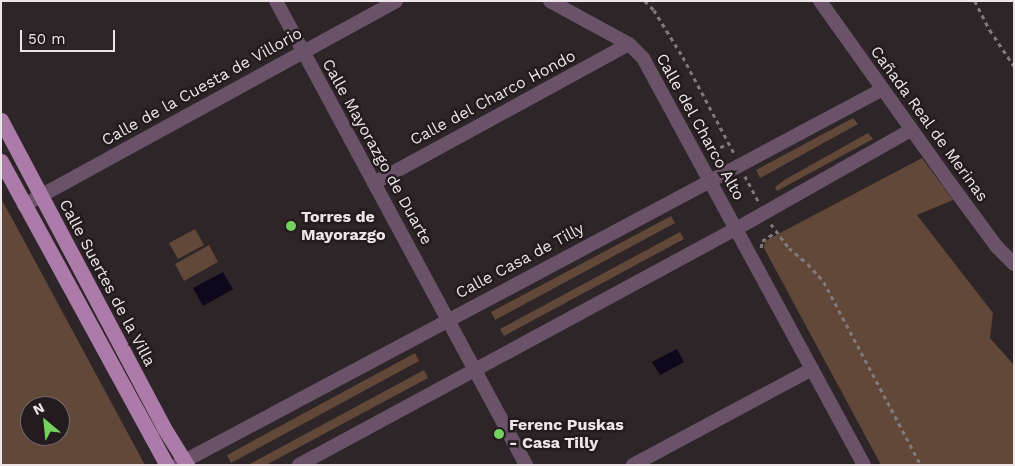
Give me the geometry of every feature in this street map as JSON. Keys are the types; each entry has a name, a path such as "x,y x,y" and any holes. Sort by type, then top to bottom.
{"main road":[{"name":"Calle Suertes de la Villa","path":"1,120 183,463"},
{"name":"Calle Suertes de la Villa","path":"1,161 167,465"}],"street":[{"name":"Calle Mayorazgo de Duarte","path":"276,1 526,465"},
{"name":"Calle de la Cuesta de Villorio","path":"24,205 396,1"},
{"name":"Calle del Charco Alto","path":"550,1 629,44 649,66 864,465"},
{"name":"Cañada Real de Merinas","path":"820,1 910,130 997,247 1014,264"},
{"name":"Calle del Charco Hondo","path":"374,183 629,44"},
{"name":"Calle Casa de Tilly","path":"183,463 448,319 881,90"},
{"path":"299,465 736,229 910,130"},
{"path":"633,465 812,369"}],"path":[{"path":"645,1 654,10 683,57 775,231 824,282 922,465"},
{"path":"976,2 990,30 1014,66"}],"shaded area":[{"path":"853,118 858,124 760,178 756,170"},
{"path":"868,133 873,139 777,191 775,187 786,179"},
{"path":"922,158 953,200 917,215 993,313 990,338 1014,365 1014,465 881,465 764,248 765,241"},
{"path":"1,199 8,211 145,465 1,465"},
{"path":"671,216 675,223 495,320 491,312"},
{"path":"195,229 204,245 178,259 169,243"},
{"path":"680,232 684,239 504,336 500,329"},
{"path":"209,245 218,262 184,281 175,264"},
{"path":"223,272 233,289 203,306 193,288"},
{"path":"677,349 684,362 660,375 652,362"},
{"path":"415,353 419,361 231,463 227,455"},
{"path":"424,370 428,378 266,465 248,465"}],"place":[{"name":"Torres de Mayorazgo","path":"291,226"},
{"name":"Ferenc Puskas - Casa Tilly","path":"499,434"}]}
